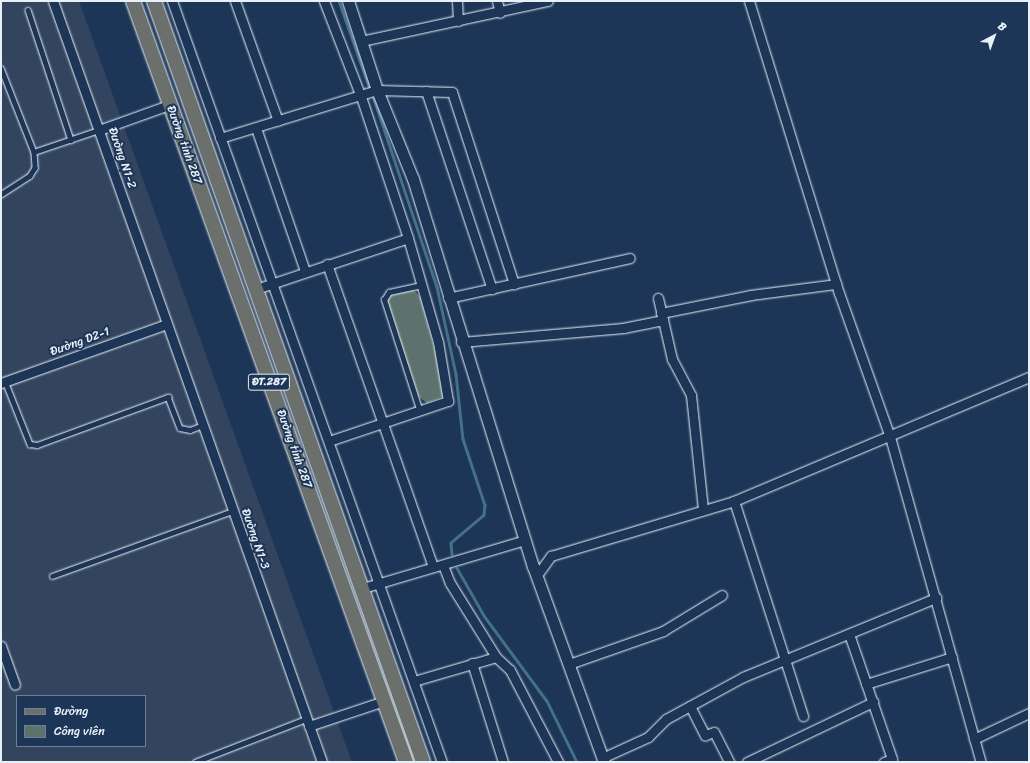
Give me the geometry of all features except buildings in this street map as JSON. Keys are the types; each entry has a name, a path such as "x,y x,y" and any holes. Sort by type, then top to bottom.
{"main road":[{"name":"Đường tỉnh 287","path":"133,1 169,105 406,762"},
{"name":"Đường tỉnh 287","path":"154,1 363,588 423,762"},
{"path":"185,148 203,142"}],"street":[{"name":"Đường N1-2","path":"53,1 167,324"},
{"path":"172,1 442,762"},
{"path":"235,1 278,121"},
{"path":"324,1 361,97 408,238 438,342 448,401 420,412 329,441"},
{"path":"348,1 377,90 413,179 461,342 525,540 603,760 648,737 666,719 743,678 936,598"},
{"path":"457,1 458,21"},
{"path":"497,1 500,13"},
{"path":"361,40 500,13 548,1"},
{"path":"749,1 836,284 890,437 981,762"},
{"path":"220,138 361,97 377,90 452,92 514,284"},
{"path":"426,91 492,289"},
{"path":"99,130 169,105"},
{"path":"256,128 305,271"},
{"path":"256,289 272,282 408,238"},
{"path":"448,298 630,258"},
{"path":"327,264 433,568"},
{"path":"461,342 616,328 752,295 836,284"},
{"path":"658,298 677,370 691,395 703,509"},
{"name":"Đường D2-1","path":"3,382 167,324"},
{"name":"Đường N1-3","path":"167,324 322,762"},
{"path":"537,575 551,556 703,509 734,501 890,437 1029,377"},
{"path":"734,501 788,660 803,716"},
{"path":"363,588 525,540"},
{"path":"443,565 450,583 496,657 510,670 558,762"},
{"path":"569,664 663,631 722,594"},
{"path":"849,634 892,759 884,762"},
{"path":"1,646 15,684"},
{"path":"414,681 496,657"},
{"path":"866,684 901,670 952,657"},
{"path":"472,663 503,762"},
{"path":"308,722 384,701"},
{"path":"747,762 872,702"},
{"path":"690,706 705,735 714,732 729,762"},
{"path":"974,739 1029,712"}],"lane":[{"path":"28,10 71,140"},
{"path":"1,68 34,152 35,168 30,176 1,194"},
{"path":"34,152 99,130"},
{"path":"420,412 384,300 389,292 421,285"},
{"path":"3,382 30,444 37,445 168,397 180,428 190,430 203,425"},
{"path":"52,576 233,511"},
{"path":"195,762 308,722"}],"shaded area":[{"path":"1,1 79,1 352,762 1,762"}],"green space":[{"path":"405,289 414,290 421,298 437,359 444,396 427,403 419,397 385,304 386,295"}],"waterway":[{"path":"339,1 369,86"},
{"path":"374,99 437,287 456,374 463,439 485,505 484,515 451,543 452,554"},
{"path":"457,568 485,617 547,701 577,762"}]}
